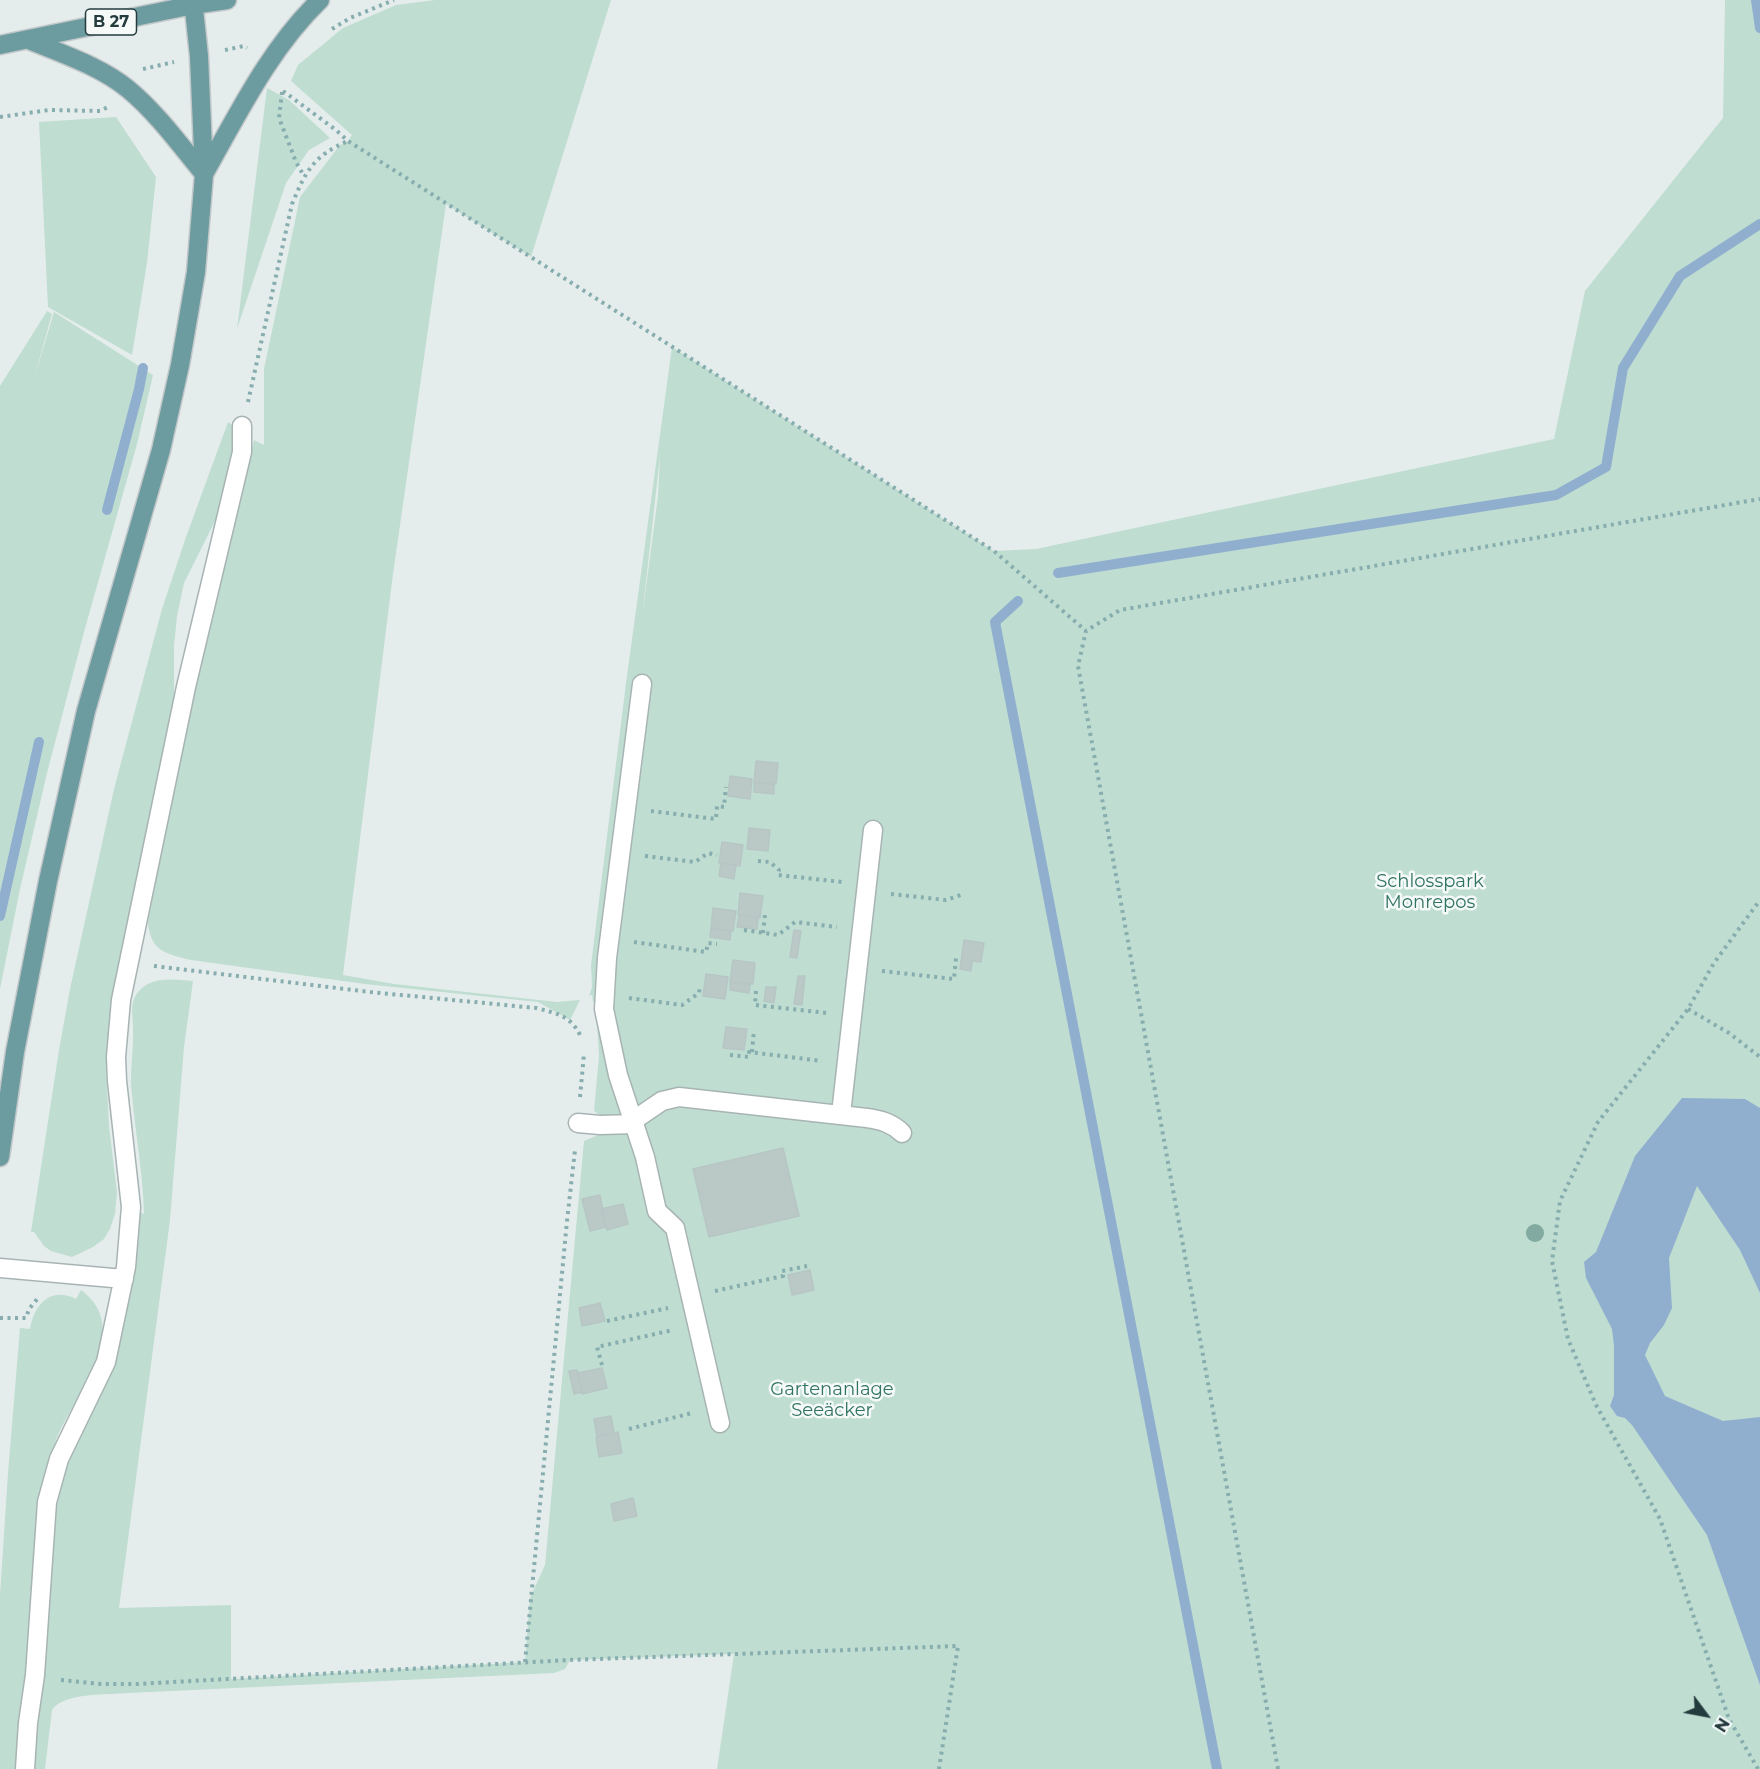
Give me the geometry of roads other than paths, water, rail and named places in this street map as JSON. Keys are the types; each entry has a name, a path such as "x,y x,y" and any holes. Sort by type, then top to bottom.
{"main road":[{"name":"B 27","path":"0,45 193,2 227,0"},
{"path":"204,174 271,60 307,13 320,0"},
{"path":"0,1157 15,1052 45,892 83,722 148,500 180,365 196,273 204,174 199,56 193,2"},
{"path":"29,40 100,71 127,88 157,116 204,174"}],"lane":[{"path":"25,1769 28,1723 35,1675 47,1502 59,1459 106,1362 124,1279 131,1208 116,1057 121,1000 186,687 242,452 242,426"},
{"path":"642,684 610,938 604,1009 618,1075 645,1157 657,1211 675,1228 718,1415"},
{"path":"841,1114 873,830"},
{"path":"578,1123 600,1125 634,1122 662,1101 680,1097 841,1114 885,1121 896,1126 902,1133"},
{"path":"0,1268 124,1279"}],"water":[{"path":"1682,1098 1745,1099 1760,1108 1760,1293 1740,1250 1697,1186 1669,1258 1672,1308 1645,1355 1665,1396 1723,1421 1760,1417 1760,1685 1707,1535 1632,1425 1625,1418 1617,1416 1610,1406 1614,1395 1612,1329 1586,1278 1584,1262 1596,1252 1635,1156"}],"waterway":[{"path":"1756,0 1760,28"},
{"path":"1058,573 1556,495 1606,467 1623,368 1680,276 1760,224"},
{"path":"107,510 143,368"},
{"path":"1018,601 995,622 1217,1769"},
{"path":"0,916 39,742"}],"park label":[{"name":"Schlosspark Monrepos","path":"1430,892"},
{"name":"Gartenanlage Seeäcker","path":"832,1400"}]}
